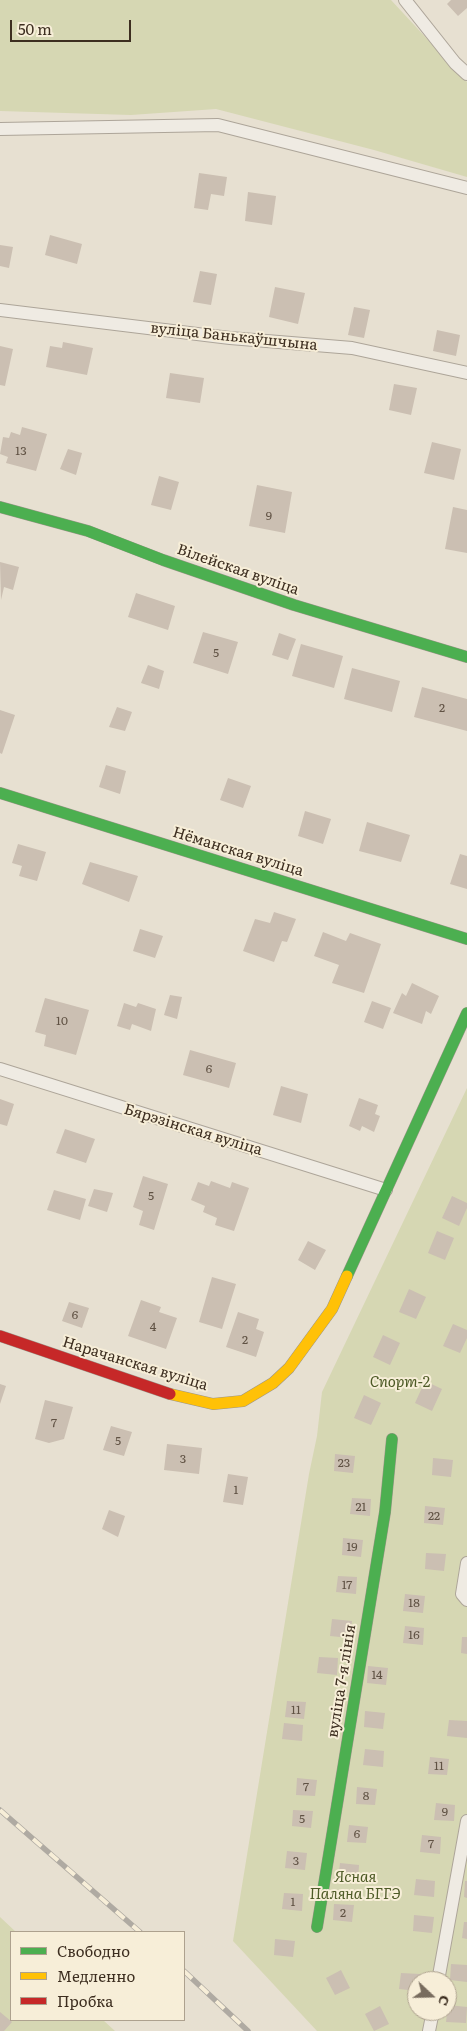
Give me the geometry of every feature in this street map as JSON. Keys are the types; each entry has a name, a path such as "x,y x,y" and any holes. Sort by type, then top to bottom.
{"street":[{"path":"405,0 455,63 467,74"},
{"path":"0,130 218,125 467,188"},
{"name":"вуліца Банькаўшчына","path":"0,310 230,338 352,348 467,373"},
{"name":"Вілейская вуліца","path":"0,507 88,531 163,560 294,606 467,657"},
{"name":"Нёманская вуліца","path":"0,793 467,939"},
{"name":"Нарачанская вуліца","path":"0,1336 175,1396 213,1404 243,1401 272,1383 289,1368 332,1309 467,1014"},
{"name":"Бярэзінская вуліца","path":"0,1069 386,1190"},
{"name":"вуліца 7-я лінія","path":"317,1927 385,1512 392,1439"},
{"path":"467,1563 462,1594 467,1600"},
{"path":"440,1971 467,1821"}],"green space":[{"path":"0,0 391,0 467,82 467,177 374,150 216,109 131,115 0,111"},
{"name":"Ясная Паляна БГГЭ","path":"467,1088 467,2031 317,2031 233,1941 309,1474 317,1436 322,1392"},
{"path":"0,1917 15,1931 10,1931 10,2021 104,2021 115,2031 0,2031"}],"building":[{"path":"451,0 467,0 467,8 458,16 447,4"},
{"path":"199,173 227,177 224,196 211,194 208,210 194,208"},
{"path":"248,192 276,196 272,225 245,221"},
{"path":"50,235 82,244 77,264 45,255"},
{"path":"0,245 13,247 9,268 0,266"},
{"path":"200,271 217,274 211,305 193,302"},
{"path":"275,287 305,293 298,324 269,317"},
{"path":"354,307 370,310 364,338 348,335"},
{"path":"437,330 460,335 456,356 433,351"},
{"path":"63,342 93,348 87,375 46,367 50,346 62,348"},
{"path":"0,346 13,349 5,386 0,385"},
{"path":"170,373 204,378 200,403 166,398"},
{"path":"394,384 417,388 411,415 389,410"},
{"path":"22,427 47,434 36,471 6,463 8,457 0,454 3,437 9,438 11,432 20,435"},
{"path":"432,442 461,449 454,480 424,473"},
{"path":"68,449 82,453 76,475 60,469"},
{"path":"159,476 179,482 171,510 151,505"},
{"path":"257,485 292,492 285,533 249,526"},
{"path":"453,507 467,510 467,553 445,549"},
{"path":"0,562 19,567 13,590 4,587 1,600"},
{"path":"136,593 175,606 168,630 128,617"},
{"path":"203,632 238,642 228,674 193,663"},
{"path":"279,633 296,639 288,660 272,655"},
{"path":"301,644 343,656 334,688 292,676"},
{"path":"148,665 164,671 159,689 141,683"},
{"path":"352,668 400,681 392,712 344,699"},
{"path":"422,687 467,699 467,731 414,717"},
{"path":"117,707 132,712 125,731 109,727"},
{"path":"0,710 15,715 2,754 0,753"},
{"path":"106,765 126,771 120,794 99,787"},
{"path":"228,778 251,786 243,808 220,800"},
{"path":"305,811 331,819 323,844 298,836"},
{"path":"367,822 410,835 401,862 359,851"},
{"path":"18,844 46,852 37,881 19,876 22,866 12,863"},
{"path":"460,854 467,856 467,889 450,884"},
{"path":"90,862 138,876 129,902 82,884"},
{"path":"274,912 296,919 287,942 282,941 274,962 243,951 255,919 270,923"},
{"path":"140,929 163,936 155,958 133,951"},
{"path":"323,932 346,941 350,933 381,944 364,993 332,983 339,965 314,956"},
{"path":"412,983 439,996 431,1014 426,1011 422,1024 393,1013 402,993 406,996"},
{"path":"170,995 182,997 177,1019 164,1015"},
{"path":"45,998 89,1010 76,1055 44,1046 46,1035 35,1032"},
{"path":"372,1001 391,1008 383,1029 364,1022"},
{"path":"124,1003 136,1007 138,1003 156,1009 151,1031 132,1024 130,1030 117,1026"},
{"path":"190,1050 236,1063 229,1088 183,1075"},
{"path":"281,1086 308,1094 301,1123 273,1115"},
{"path":"359,1098 378,1105 375,1114 380,1116 374,1132 362,1126 360,1131 349,1126"},
{"path":"0,1099 14,1104 7,1126 0,1124"},
{"path":"65,1129 95,1139 86,1163 56,1153"},
{"path":"143,1176 168,1184 154,1230 139,1225 143,1211 133,1207"},
{"path":"211,1181 230,1188 232,1182 249,1188 234,1231 215,1225 217,1218 203,1212 205,1206 191,1200 198,1182 209,1186"},
{"path":"94,1189 113,1193 107,1212 88,1206"},
{"path":"54,1190 86,1199 80,1220 47,1210"},
{"path":"452,1196 467,1203 467,1208 459,1226 442,1218"},
{"path":"437,1231 454,1238 445,1260 428,1253"},
{"path":"308,1241 326,1250 315,1270 298,1260"},
{"path":"212,1277 236,1284 222,1329 199,1322"},
{"path":"409,1289 426,1297 416,1319 399,1312"},
{"path":"141,1300 161,1307 159,1312 177,1318 166,1349 128,1336"},
{"path":"69,1302 89,1308 82,1328 62,1321"},
{"path":"238,1312 259,1319 256,1329 264,1332 256,1357 226,1347"},
{"path":"453,1324 467,1330 467,1338 460,1353 443,1346"},
{"path":"383,1335 400,1343 390,1365 373,1357"},
{"path":"425,1381 442,1389 432,1411 415,1403"},
{"path":"0,1384 6,1386 0,1404"},
{"path":"364,1395 381,1403 371,1425 354,1418"},
{"path":"45,1400 73,1407 64,1439 49,1443 35,1439"},
{"path":"111,1426 132,1432 124,1456 103,1450"},
{"path":"167,1444 202,1448 199,1474 164,1470"},
{"path":"335,1454 355,1456 353,1473 334,1471"},
{"path":"433,1458 453,1460 451,1477 432,1475"},
{"path":"228,1474 248,1477 243,1505 223,1502"},
{"path":"352,1498 371,1499 370,1516 350,1514"},
{"path":"425,1506 445,1508 443,1525 424,1523"},
{"path":"109,1510 125,1516 118,1537 102,1529"},
{"path":"343,1538 363,1540 361,1557 342,1555"},
{"path":"426,1553 446,1554 444,1571 425,1569"},
{"path":"338,1576 357,1577 356,1594 336,1592"},
{"path":"405,1594 425,1596 423,1613 403,1611"},
{"path":"332,1619 352,1621 350,1638 330,1636"},
{"path":"405,1626 424,1628 423,1645 403,1643"},
{"path":"462,1637 467,1637 467,1654 461,1653"},
{"path":"319,1657 338,1658 337,1675 317,1673"},
{"path":"368,1666 388,1668 386,1685 367,1683"},
{"path":"287,1701 306,1702 304,1719 285,1717"},
{"path":"365,1711 385,1713 383,1729 364,1727"},
{"path":"449,1720 467,1721 467,1738 447,1736"},
{"path":"284,1723 303,1725 302,1741 282,1739"},
{"path":"365,1749 384,1751 383,1767 363,1765"},
{"path":"430,1757 449,1759 447,1775 428,1774"},
{"path":"297,1778 317,1780 315,1796 296,1795"},
{"path":"357,1787 377,1789 375,1805 356,1804"},
{"path":"436,1803 455,1805 454,1821 434,1820"},
{"path":"293,1810 313,1811 311,1828 292,1826"},
{"path":"349,1825 368,1827 366,1843 347,1842"},
{"path":"422,1835 441,1837 440,1854 420,1852"},
{"path":"287,1851 307,1853 305,1870 285,1868"},
{"path":"340,1863 359,1865 358,1882 338,1880"},
{"path":"416,1879 435,1881 434,1897 414,1895"},
{"path":"465,1881 467,1881 467,1898 464,1897"},
{"path":"284,1893 303,1894 302,1911 282,1909"},
{"path":"334,1904 354,1905 352,1922 333,1920"},
{"path":"414,1915 434,1917 432,1933 413,1931"},
{"path":"464,1922 467,1922 467,1939 462,1938"},
{"path":"275,1939 295,1941 293,1957 274,1955"},
{"path":"451,1964 467,1965 467,1982 457,1981 457,1971 451,1971"},
{"path":"341,1970 350,1988 335,1995 326,1978"},
{"path":"401,1973 407,1973 407,1990 399,1989"},
{"path":"380,2006 389,2024 374,2031 365,2014"},
{"path":"457,2006 467,2007 466,2023 446,2022 457,2021"},
{"path":"0,2012 12,2022 4,2031 0,2031"}],"railway":[{"path":"0,1810 139,1931"},
{"path":"185,1972 248,2031"}],"traffic: fast":[{"path":"0,507 88,531 163,560 294,605 467,657"},
{"path":"0,793 467,939"},
{"path":"347,1276 467,1013"},
{"path":"317,1927 385,1512 392,1439"}],"traffic: slow":[{"path":"170,1394 213,1404 243,1401 273,1383 289,1368 332,1309 347,1276"}],"traffic: jam":[{"path":"0,1336 170,1394"}],"park label":[{"name":"Спорт-2","path":"400,1383"}]}
